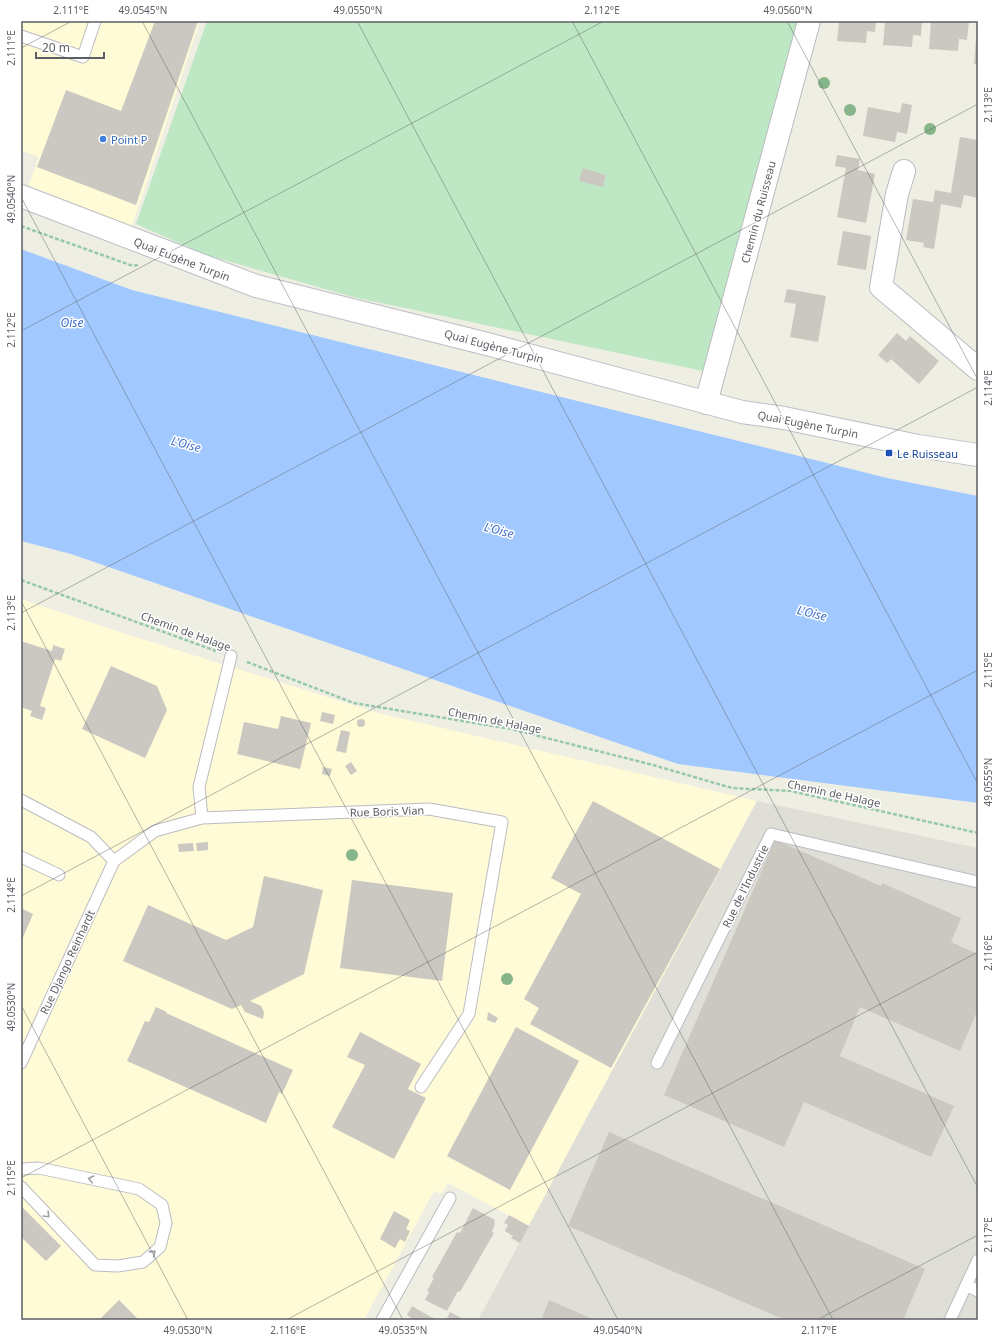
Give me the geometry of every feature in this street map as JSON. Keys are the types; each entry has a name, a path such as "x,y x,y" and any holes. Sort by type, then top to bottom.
{"main road":[{"name":"Chemin du Ruisseau","path":"706,403 809,21"},
{"path":"904,171 897,194 881,287 978,369"},
{"name":"Quai Eugène Turpin","path":"21,196 256,286 487,344 742,412 784,418 918,446 978,455"}],"lane":[{"path":"21,36 83,57 95,21"},
{"path":"202,818 199,787 231,656"},
{"path":"21,800 91,837 114,861"},
{"name":"Rue Boris Vian","path":"114,861 155,831 202,818 430,809 502,822 469,1014 421,1087"},
{"name":"Rue de l'Industrie","path":"657,1063 771,834 978,882"},
{"path":"21,857 59,875"},
{"name":"Rue Django Reinhardt","path":"21,1063 114,861"},
{"path":"21,1169 39,1168 139,1189 162,1205 166,1223 160,1247 143,1262 118,1266 95,1265 21,1187"},
{"path":"382,1320 450,1198"},
{"path":"950,1320 978,1260"},
{"path":"966,1285 978,1291"}],"path":[{"name":"Chemin de Halage","path":"21,580 231,656 354,703 511,729 653,765 732,788 791,791 978,833"}],"shaded area":[{"path":"21,21 200,21 132,226 28,187 39,157 21,150"},
{"path":"21,599 123,633 378,713 757,801 529,1226 448,1183 441,1194 434,1191 364,1320 26,1320 21,1316"},
{"path":"757,801 978,848 978,1320 478,1320"}],"green space":[{"path":"207,21 789,21 799,23 703,371 353,297 206,255 136,224"}],"water":[{"path":"21,249 132,290 887,478 978,496 978,803 678,764 71,554 21,541"}],"building":[{"name":"Point P","path":"155,21 198,21 136,205 37,167 66,90 121,111"},
{"path":"839,21 876,21 875,32 867,31 866,43 837,41"},
{"path":"885,21 922,21 921,36 913,35 912,47 883,45"},
{"path":"931,21 969,21 967,40 959,39 958,51 929,49"},
{"path":"976,38 978,38 978,64 974,64"},
{"path":"902,103 912,105 907,134 897,132 895,142 863,136 868,107 900,113"},
{"path":"960,137 978,140 978,198 964,195 961,208 941,204 934,249 923,247 924,243 906,240 913,199 933,202 935,190 951,193"},
{"path":"837,155 860,159 858,170 875,174 866,223 837,217 846,168 835,166"},
{"path":"583,168 606,175 603,187 579,181"},
{"path":"843,231 871,236 866,270 837,265"},
{"path":"787,289 826,296 818,342 790,337 796,304 784,302"},
{"path":"897,333 906,341 910,336 939,361 919,384 891,359 887,363 878,355"},
{"path":"21,641 52,651 53,645 65,649 61,661 55,659 40,706 46,708 42,720 30,716 32,711 21,707"},
{"path":"111,666 157,686 167,710 145,758 82,729"},
{"path":"322,712 335,715 333,724 320,721"},
{"path":"281,716 311,723 300,769 237,754 244,722 278,729"},
{"path":"359,719 363,719 365,723 363,727 359,727 357,725 357,721"},
{"path":"341,730 350,732 346,753 336,751"},
{"path":"351,762 357,771 351,775 345,766"},
{"path":"323,767 332,769 330,776 322,774"},
{"path":"593,801 720,869 611,1068 530,1024 539,1008 524,999 581,894 551,878"},
{"path":"775,840 881,886 882,883 961,918 951,942 978,954 978,1009 960,1051 860,1007 840,1056 954,1106 931,1157 804,1102 784,1147 664,1095"},
{"path":"208,842 208,850 197,851 196,843"},
{"path":"193,843 194,851 179,852 178,844"},
{"path":"264,876 323,890 304,974 250,1001 261,1006 264,1012 263,1019 245,1012 241,1005 232,1009 123,961 148,905 226,940 253,927"},
{"path":"352,880 453,893 442,981 340,968"},
{"path":"21,908 33,914 21,942"},
{"path":"156,1007 167,1012 166,1013 293,1070 282,1094 279,1092 266,1123 127,1061 145,1021 149,1022"},
{"path":"488,1012 498,1018 495,1023 487,1020"},
{"path":"516,1027 579,1061 510,1190 447,1156"},
{"path":"360,1032 421,1064 408,1089 426,1098 394,1159 332,1127 365,1065 347,1057"},
{"path":"609,1132 925,1269 903,1320 785,1320 568,1226"},
{"path":"21,1206 61,1246 46,1261 21,1237"},
{"path":"473,1208 495,1220 492,1232 494,1233 460,1292 458,1291 447,1311 425,1300 429,1292 427,1291 434,1278 432,1277 457,1232 460,1233"},
{"path":"394,1211 410,1220 406,1229 410,1231 405,1242 400,1239 395,1248 380,1239"},
{"path":"509,1215 529,1226 520,1243 511,1238 513,1236 505,1231 508,1225 504,1223"},
{"path":"119,1300 139,1320 99,1320"},
{"path":"549,1300 595,1320 541,1320"},
{"path":"412,1306 438,1320 412,1320 413,1319 407,1315"},
{"path":"450,1312 465,1320 446,1320"}],"place":[{"name":"Point P","path":"103,139"},
{"name":"Le Ruisseau","path":"889,453"}],"water label":[{"name":"Oise","path":"72,322"},
{"name":"L'Oise","path":"186,444"},
{"name":"L'Oise","path":"499,530"},
{"name":"L'Oise","path":"812,613"}]}
